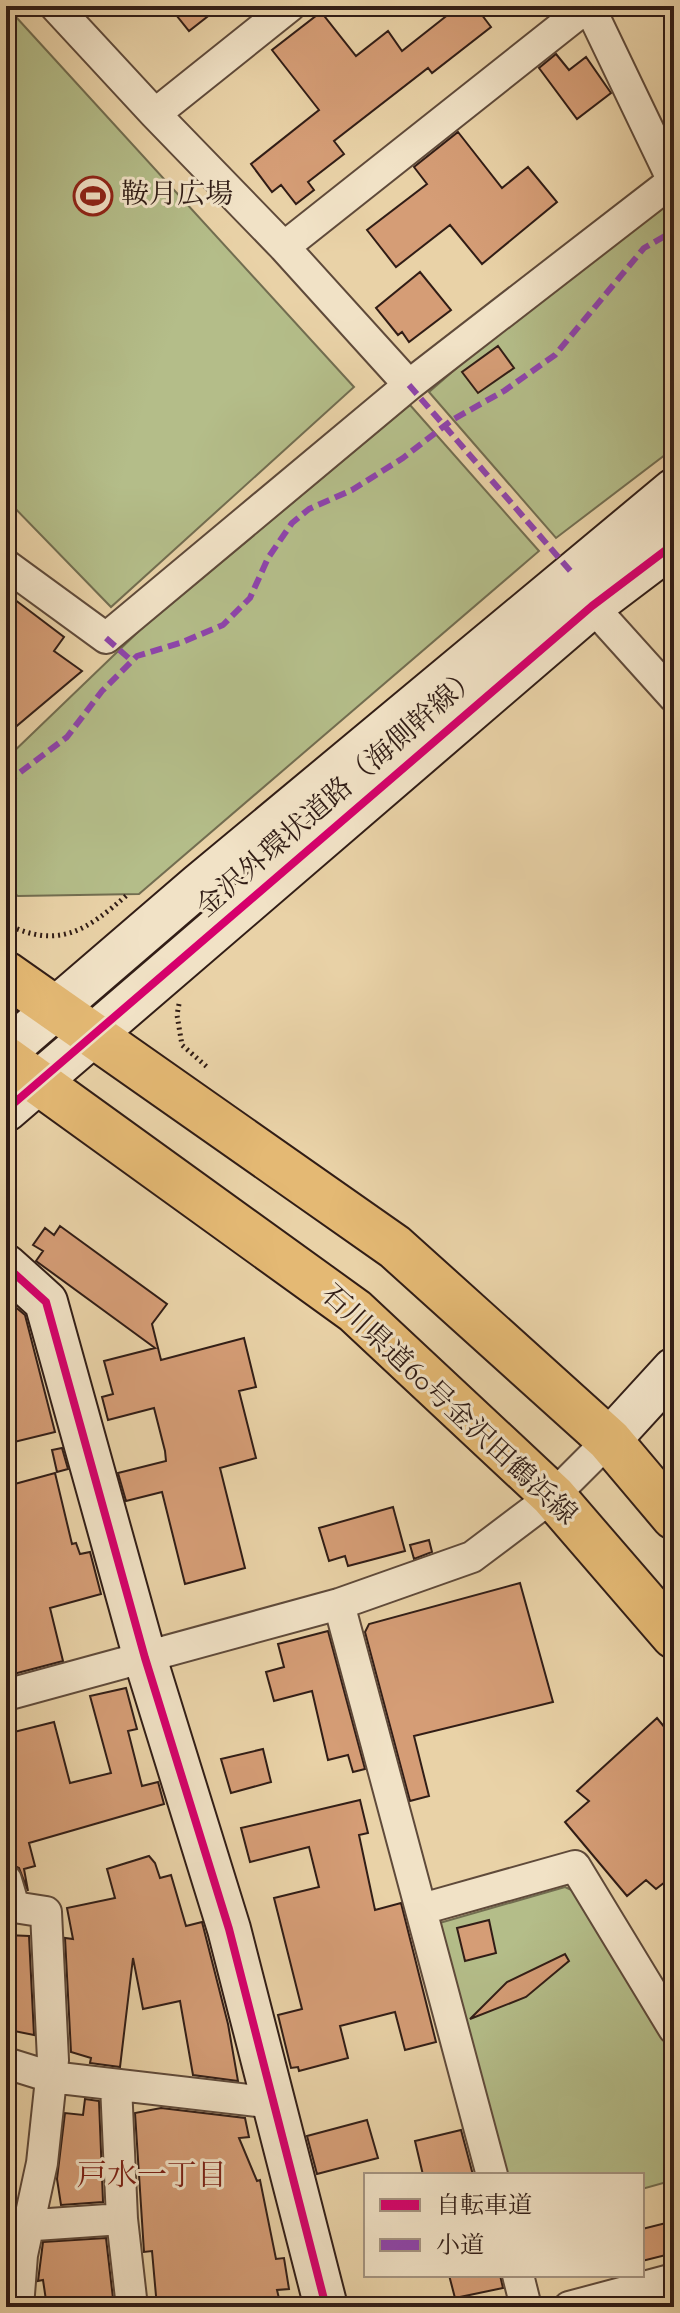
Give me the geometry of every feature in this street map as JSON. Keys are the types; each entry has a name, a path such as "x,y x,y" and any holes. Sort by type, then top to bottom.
{"main road":[{"path":"6,974 395,1247 609,1440 674,1517"},
{"name":"石川県道60号金沢田鶴浜線","path":"17,1084 355,1311 553,1496 674,1636"}],"street":[{"path":"55,6 284,247 409,385"},
{"path":"155,114 290,6"},
{"path":"6,565 106,638 409,385 673,180 588,6 284,247"},
{"name":"金沢外環状道路（海側幹線）","path":"6,1051 221,866 674,490"},
{"name":"金沢外環状道路（海側幹線）","path":"17,1084 90,1035 592,606 674,544"},
{"path":"592,606 674,697"},
{"path":"6,1266 46,1302 145,1658 229,1929 326,2307"},
{"path":"6,1695 339,1604 472,1557 553,1496 674,1369"},
{"path":"339,1604 491,2173"},
{"path":"422,1909 575,1866 674,2029"},
{"path":"6,1880 14,1907 46,1912 53,2060 42,2163 17,2226 22,2255 18,2307"},
{"path":"6,2063 51,2077 274,2103"},
{"path":"116,2085 122,2219 132,2307"},
{"path":"17,2226 122,2219"},
{"path":"518,2277 526,2307"},
{"path":"569,2307 674,2279"}],"path":[{"path":"6,924 23,933 59,938 94,924 127,895"},
{"path":"182,992 177,1015 182,1045 207,1067"}],"green space":[{"name":"鞍月広場","path":"6,6 354,387 111,607 6,499"},
{"path":"674,200 674,448 556,538 429,392 497,333"},
{"path":"410,405 539,551 139,894 18,896 6,888 6,759 140,630"},
{"path":"565,1887 578,1893 674,2053 674,2180 644,2188 644,2173 505,2173 436,1924"}],"building":[{"path":"169,6 221,6 189,31"},
{"path":"459,6 475,6 491,27 432,73 428,68 334,141 344,154 308,182 314,190 296,204 281,185 272,192 251,164 319,110 272,50 321,12 356,56 388,31 402,51"},
{"path":"556,54 569,70 586,57 611,93 577,119 539,68"},
{"path":"458,132 502,188 528,167 557,202 482,264 450,225 396,267 367,230 427,184 414,167"},
{"path":"420,272 451,310 409,342 402,332 398,335 376,308"},
{"path":"498,346 514,368 478,393 462,372"},
{"path":"6,593 64,637 54,651 82,671 6,735"},
{"path":"60,1226 167,1304 152,1324 161,1360 244,1338 256,1387 239,1391 256,1458 220,1468 245,1568 185,1584 162,1492 126,1501 118,1473 166,1461 165,1451 154,1408 108,1420 102,1397 113,1394 104,1361 155,1348 36,1261 43,1251 33,1245 45,1228 54,1235"},
{"path":"13,1305 25,1315 55,1432 6,1444 6,1306"},
{"path":"62,1448 68,1469 57,1472 52,1450"},
{"path":"55,1473 72,1544 76,1543 80,1554 90,1552 101,1594 50,1608 63,1661 6,1676 6,1517 15,1516 9,1493 13,1492 11,1485"},
{"path":"393,1507 405,1551 348,1566 345,1556 329,1561 319,1528"},
{"path":"429,1540 432,1552 414,1559 410,1545"},
{"path":"520,1583 553,1702 414,1736 429,1796 410,1801 365,1632 369,1624"},
{"path":"328,1631 365,1769 353,1772 348,1755 328,1760 312,1691 274,1701 266,1672 284,1667 278,1644"},
{"path":"126,1688 137,1729 128,1731 142,1786 158,1782 164,1804 29,1843 35,1866 24,1869 28,1891 19,1868 6,1862 6,1734 54,1722 70,1783 111,1773 90,1696"},
{"path":"657,1718 674,1739 674,1875 656,1889 646,1880 627,1896 565,1822 589,1801 577,1791"},
{"path":"263,1749 271,1782 231,1793 221,1759"},
{"path":"360,1800 368,1833 359,1835 375,1910 401,1903 436,2042 405,2050 395,2012 340,2026 348,2058 299,2071 298,2067 291,2068 278,2015 302,2009 274,1898 319,1887 309,1847 250,1862 241,1828"},
{"path":"149,1856 160,1878 171,1875 186,1926 202,1922 228,2024 238,2081 193,2075 180,2001 143,2009 133,1958 120,2067 90,2063 91,2058 71,2052 65,1938 73,1939 67,1908 115,1898 107,1869"},
{"path":"489,1920 496,1953 465,1961 457,1928"},
{"path":"6,1935 29,1936 34,2035 6,2026"},
{"path":"565,1954 569,1961 526,1997 470,2019 507,1982"},
{"path":"85,2099 99,2101 103,2202 61,2205 57,2179 65,2113 83,2115"},
{"path":"161,2108 245,2118 249,2137 239,2138 257,2181 260,2180 276,2259 284,2258 289,2289 277,2290 281,2307 157,2307 152,2251 144,2252 135,2113"},
{"path":"367,2120 378,2158 317,2174 307,2136"},
{"path":"461,2130 472,2173 423,2173 415,2141"},
{"path":"670,2222 674,2253 644,2260 644,2228"},
{"path":"106,2238 114,2307 47,2307 43,2280 38,2281 43,2242"},
{"path":"450,2277 500,2277 503,2288 455,2298"}],"marked path":[{"path":"6,783 67,737 102,691 137,656 223,625 250,598 268,558 292,523 309,509 352,490 403,458 452,420 504,391 555,355 644,248 674,231"},
{"path":"409,385 573,574"},
{"path":"106,638 132,661"}],"cycle path":[{"path":"6,1110 592,606 674,544"},
{"path":"6,1266 46,1302 145,1658 229,1929 326,2307"}],"place":[{"name":"鞍月広場","path":"93,196"}],"district":[{"name":"戸水一丁目","path":"152,2177"}]}
